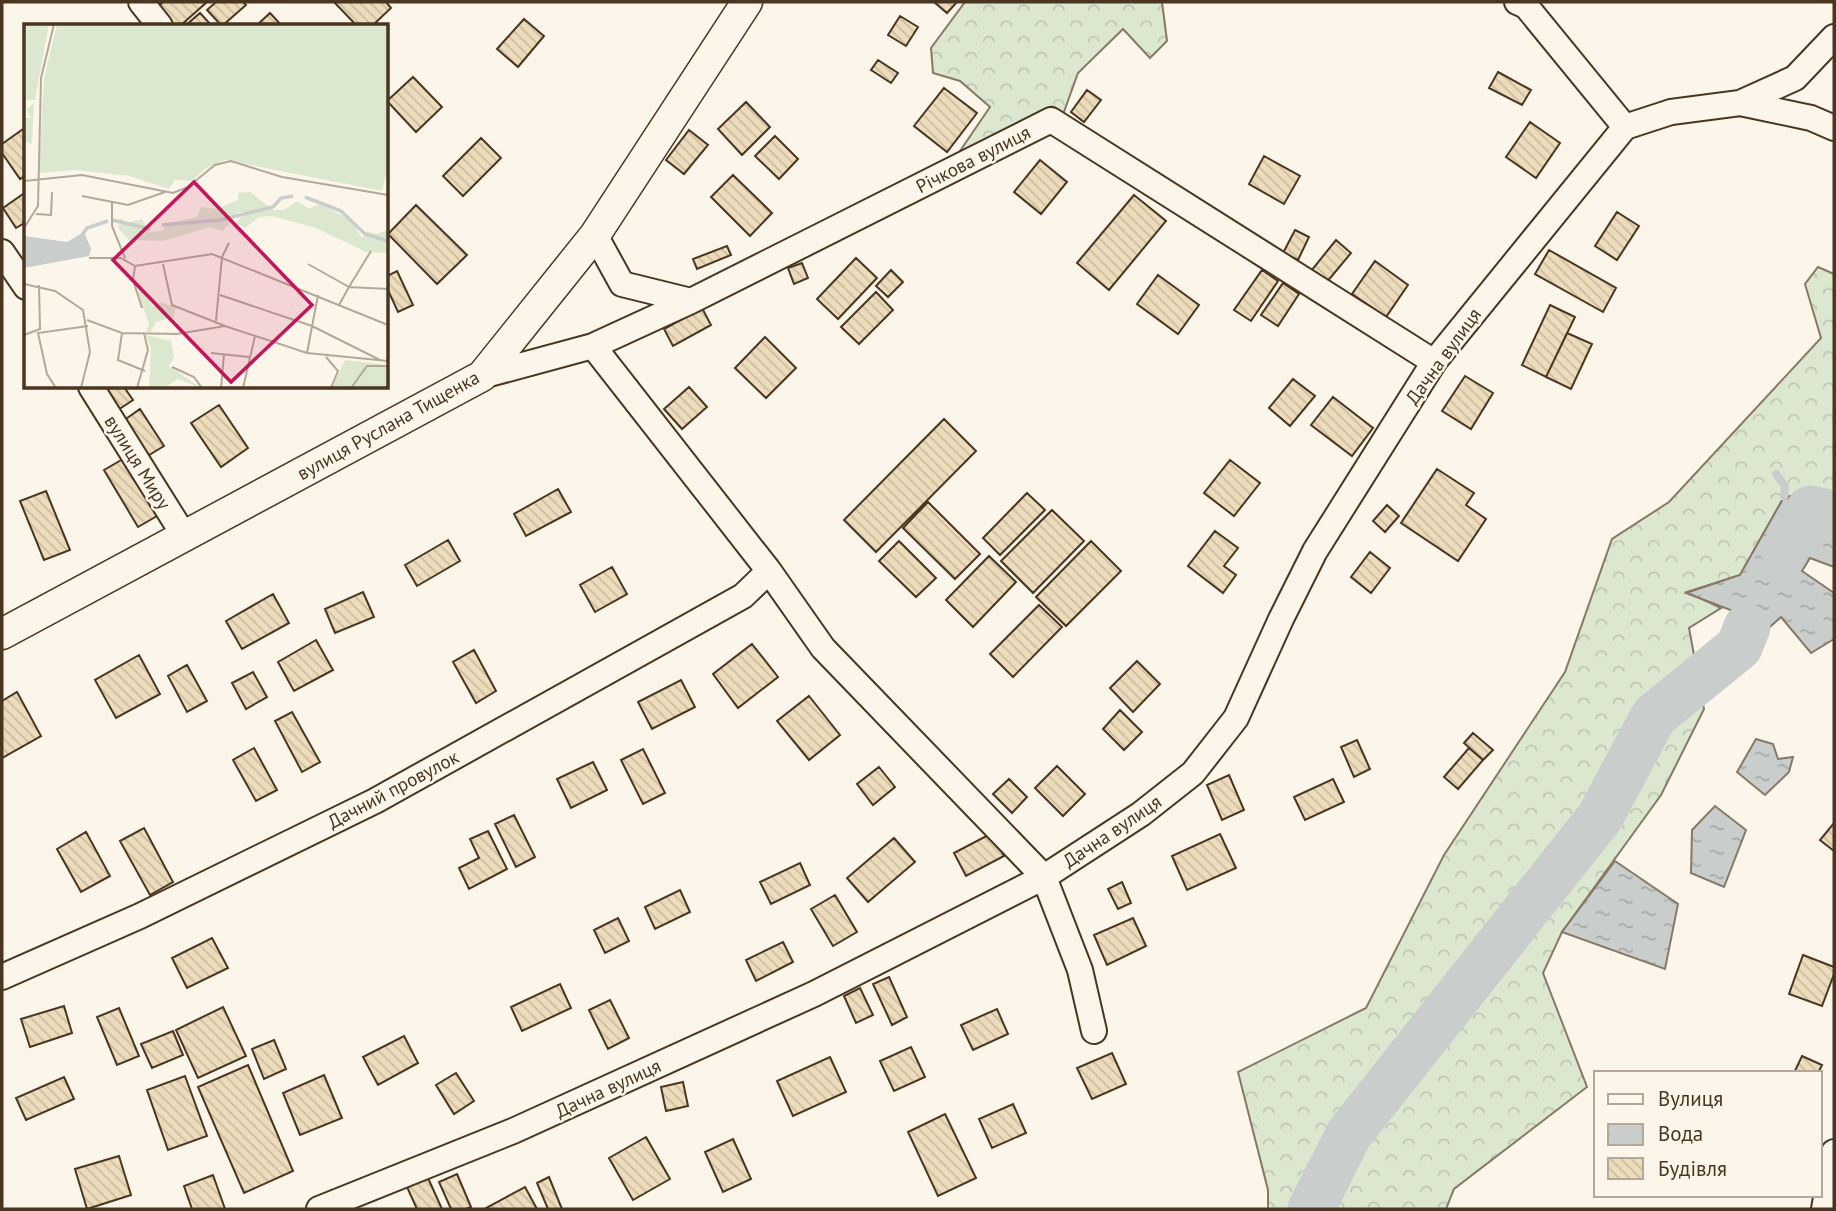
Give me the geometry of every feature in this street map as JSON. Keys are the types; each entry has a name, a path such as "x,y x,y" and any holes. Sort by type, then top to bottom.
{"street":[{"path":"141,2 158,24"},
{"name":"вулиця Руслана Тищенка","path":"2,634 482,376 595,235 747,2"},
{"path":"1517,2 1526,6 1625,127 1671,112 1740,103 1795,78 1834,37"},
{"path":"1740,103 1811,118 1834,128"},
{"name":"Річкова вулиця","path":"482,376 593,346 691,301 1051,120 1434,362"},
{"name":"Дачна вулиця","path":"319,1209 513,1131 814,994 1044,877 1141,814 1194,773 1236,718 1315,551 1434,362 1625,127"},
{"path":"595,235 622,285 691,301"},
{"path":"2,252 24,284"},
{"path":"593,346 769,571 823,648 1044,877 1080,970 1094,1031"},
{"name":"вулиця Миру","path":"92,388 185,537"},
{"name":"Дачний провулок","path":"2,977 140,916 375,801 743,596 769,571"},
{"path":"1824,1209 1834,1152"}],"green space":[{"path":"965,2 1162,2 1167,41 1150,58 1123,29 1078,73 1061,120 971,167 960,151 990,107 960,81 933,73 931,48"},
{"path":"1818,267 1834,274 1834,491 1784,497 1740,575 1687,592 1721,608 1689,628 1704,709 1661,795 1562,932 1543,973 1587,1087 1454,1189 1446,1209 1268,1209 1268,1190 1238,1072 1366,1008 1444,855 1565,672 1612,539 1669,502 1821,338 1805,284"}],"water":[{"path":"1784,497 1834,515 1834,567 1810,558 1802,571 1834,593 1834,639 1811,653 1781,617 1703,687 1707,658 1741,614 1686,593 1740,575"},
{"path":"1756,739 1773,744 1778,759 1793,757 1789,772 1765,795 1737,772"},
{"path":"1715,806 1746,830 1724,887 1691,873 1692,830"},
{"path":"1615,861 1678,904 1665,969 1562,932"}],"building":[{"path":"163,2 207,2 182,24 168,24 155,9"},
{"path":"216,2 243,2 246,5 224,24 220,24 207,10"},
{"path":"334,2 386,2 391,8 374,24 355,24"},
{"path":"934,2 957,2 947,13"},
{"path":"200,13 210,24 187,24"},
{"path":"270,13 280,24 258,24"},
{"path":"900,16 918,27 906,46 888,35"},
{"path":"524,19 544,36 518,67 497,49"},
{"path":"878,60 898,73 891,83 871,70"},
{"path":"1498,72 1531,90 1522,105 1489,88"},
{"path":"413,77 442,107 416,132 388,100"},
{"path":"944,88 977,113 947,152 914,126"},
{"path":"1087,90 1101,100 1084,122 1071,112"},
{"path":"746,102 770,127 742,155 718,129"},
{"path":"1530,122 1560,143 1536,178 1506,157"},
{"path":"24,128 24,176 20,179 2,153 2,144"},
{"path":"689,130 708,145 684,174 666,160"},
{"path":"775,136 798,159 779,179 755,156"},
{"path":"481,138 501,158 463,196 443,176"},
{"path":"1264,156 1300,176 1284,204 1249,184"},
{"path":"1040,160 1067,182 1041,214 1014,192"},
{"path":"733,175 772,213 750,236 711,197"},
{"path":"24,193 24,223 16,228 3,208"},
{"path":"1134,195 1166,221 1109,290 1077,263"},
{"path":"416,205 467,255 437,284 388,234"},
{"path":"1617,212 1639,226 1617,260 1595,246"},
{"path":"1295,230 1309,237 1298,260 1283,253"},
{"path":"1336,240 1351,253 1326,283 1311,271"},
{"path":"727,246 731,255 697,269 693,259"},
{"path":"1549,250 1616,288 1603,312 1535,274"},
{"path":"856,258 877,278 838,319 817,299"},
{"path":"1375,261 1408,285 1386,317 1352,294"},
{"path":"802,263 808,278 794,284 788,268"},
{"path":"891,270 903,282 888,297 876,286"},
{"path":"1262,270 1278,281 1251,321 1234,310"},
{"path":"397,271 413,305 398,312 388,290 388,276"},
{"path":"1158,275 1199,305 1178,334 1137,304"},
{"path":"1283,283 1299,294 1278,326 1261,315"},
{"path":"876,292 893,310 859,344 841,327"},
{"path":"1550,305 1575,317 1546,377 1522,365"},
{"path":"702,308 711,325 673,346 664,329"},
{"path":"1567,333 1592,344 1571,389 1546,377"},
{"path":"765,337 796,368 766,398 735,368"},
{"path":"1465,376 1493,393 1471,429 1442,411"},
{"path":"1293,379 1315,396 1290,426 1269,408"},
{"path":"689,387 707,407 682,429 664,409"},
{"path":"125,388 133,400 118,410 103,389"},
{"path":"1333,397 1373,428 1352,456 1311,425"},
{"path":"219,405 248,448 221,467 191,423"},
{"path":"140,409 164,446 146,457 123,421"},
{"path":"944,419 976,451 876,552 844,520"},
{"path":"123,459 157,516 138,527 104,470"},
{"path":"1230,460 1260,483 1234,516 1204,493"},
{"path":"1437,469 1474,493 1466,505 1486,519 1458,561 1401,523"},
{"path":"558,489 571,512 526,536 514,514"},
{"path":"46,491 70,550 44,560 20,501"},
{"path":"1027,493 1045,510 1000,555 983,538"},
{"path":"928,502 980,554 955,579 903,528"},
{"path":"1387,505 1399,516 1385,532 1373,521"},
{"path":"1052,510 1084,541 1033,593 1001,561"},
{"path":"1215,531 1238,548 1224,566 1236,575 1223,593 1188,566"},
{"path":"448,540 460,561 417,586 405,565"},
{"path":"899,541 936,578 916,597 879,561"},
{"path":"1091,541 1121,571 1066,626 1036,597"},
{"path":"1370,552 1390,568 1371,593 1351,577"},
{"path":"989,556 1016,582 973,627 946,600"},
{"path":"612,567 627,594 595,612 580,585"},
{"path":"363,592 374,617 335,633 325,609"},
{"path":"273,594 289,623 242,649 226,621"},
{"path":"1039,605 1062,627 1013,677 990,654"},
{"path":"316,640 333,670 294,691 278,662"},
{"path":"752,644 778,677 738,708 713,674"},
{"path":"474,650 496,691 476,703 453,662"},
{"path":"139,655 160,694 116,718 95,680"},
{"path":"1137,661 1160,684 1133,712 1110,688"},
{"path":"187,665 207,701 187,712 168,676"},
{"path":"253,672 267,697 246,709 232,683"},
{"path":"681,680 695,707 652,729 638,702"},
{"path":"17,692 41,736 2,758 2,701"},
{"path":"809,696 840,735 809,760 777,721"},
{"path":"1120,710 1142,732 1124,750 1103,729"},
{"path":"292,712 320,762 302,772 275,721"},
{"path":"1473,733 1493,750 1483,760 1464,743"},
{"path":"1357,740 1370,769 1354,777 1341,747"},
{"path":"254,748 277,790 256,801 233,760"},
{"path":"1469,748 1483,760 1458,789 1444,777"},
{"path":"643,749 665,793 643,804 621,760"},
{"path":"593,762 607,790 571,808 557,779"},
{"path":"1057,766 1085,794 1063,816 1035,788"},
{"path":"879,767 895,787 873,805 857,784"},
{"path":"1229,775 1244,810 1222,820 1207,785"},
{"path":"1009,779 1027,797 1012,813 993,794"},
{"path":"1333,779 1344,802 1305,820 1294,797"},
{"path":"514,815 535,857 516,867 495,824"},
{"path":"1834,823 1834,851 1820,840"},
{"path":"144,828 173,882 150,895 120,841"},
{"path":"488,831 507,869 469,889 459,868 479,858 470,839"},
{"path":"86,832 110,876 81,892 57,849"},
{"path":"992,833 1004,856 966,876 954,853"},
{"path":"1220,834 1236,868 1187,890 1172,856"},
{"path":"894,838 915,862 868,902 847,878"},
{"path":"800,863 810,885 771,904 760,882"},
{"path":"1122,882 1131,903 1118,909 1108,889"},
{"path":"680,890 690,912 655,929 645,907"},
{"path":"835,895 857,932 833,946 811,909"},
{"path":"618,918 629,941 605,953 594,930"},
{"path":"1133,918 1146,946 1107,965 1094,935"},
{"path":"212,938 228,968 187,988 172,958"},
{"path":"783,942 793,962 756,981 746,960"},
{"path":"1803,955 1834,967 1822,1006 1789,994"},
{"path":"889,977 907,1017 892,1025 873,984"},
{"path":"560,984 571,1008 522,1031 511,1007"},
{"path":"860,988 873,1015 856,1023 844,996"},
{"path":"610,1000 629,1038 608,1049 589,1010"},
{"path":"64,1006 72,1033 30,1047 21,1019"},
{"path":"223,1007 246,1056 198,1078 176,1030"},
{"path":"119,1008 139,1056 117,1065 97,1017"},
{"path":"997,1009 1008,1034 973,1050 961,1025"},
{"path":"173,1031 183,1055 152,1068 141,1044"},
{"path":"404,1036 418,1063 378,1085 363,1057"},
{"path":"274,1040 286,1069 264,1079 252,1049"},
{"path":"911,1047 925,1077 894,1091 880,1061"},
{"path":"1112,1053 1126,1084 1092,1099 1077,1068"},
{"path":"1802,1056 1822,1065 1819,1071 1795,1071"},
{"path":"830,1057 846,1092 793,1116 777,1081"},
{"path":"248,1065 293,1171 244,1193 198,1087"},
{"path":"456,1073 474,1101 454,1114 436,1085"},
{"path":"324,1075 342,1118 300,1135 283,1093"},
{"path":"185,1076 207,1136 168,1150 147,1090"},
{"path":"64,1077 74,1099 26,1120 16,1098"},
{"path":"683,1082 688,1106 666,1111 661,1087"},
{"path":"1013,1104 1026,1133 992,1148 979,1119"},
{"path":"945,1114 976,1178 938,1196 908,1132"},
{"path":"646,1137 670,1179 633,1200 609,1158"},
{"path":"733,1139 751,1179 723,1192 705,1152"},
{"path":"119,1156 131,1195 87,1209 75,1169"},
{"path":"457,1174 471,1207 466,1209 451,1209 439,1182"},
{"path":"213,1175 225,1209 192,1209 184,1186"},
{"path":"549,1177 562,1209 548,1209 537,1183"},
{"path":"428,1178 442,1209 417,1209 407,1187"},
{"path":"525,1187 537,1209 486,1209 486,1208"}],"waterway":[{"path":"1776,474 1785,486 1784,497"},
{"path":"1784,551 1810,509 1834,514"},
{"path":"1311,1209 1349,1134 1600,817 1654,716 1739,647 1747,627"}]}
